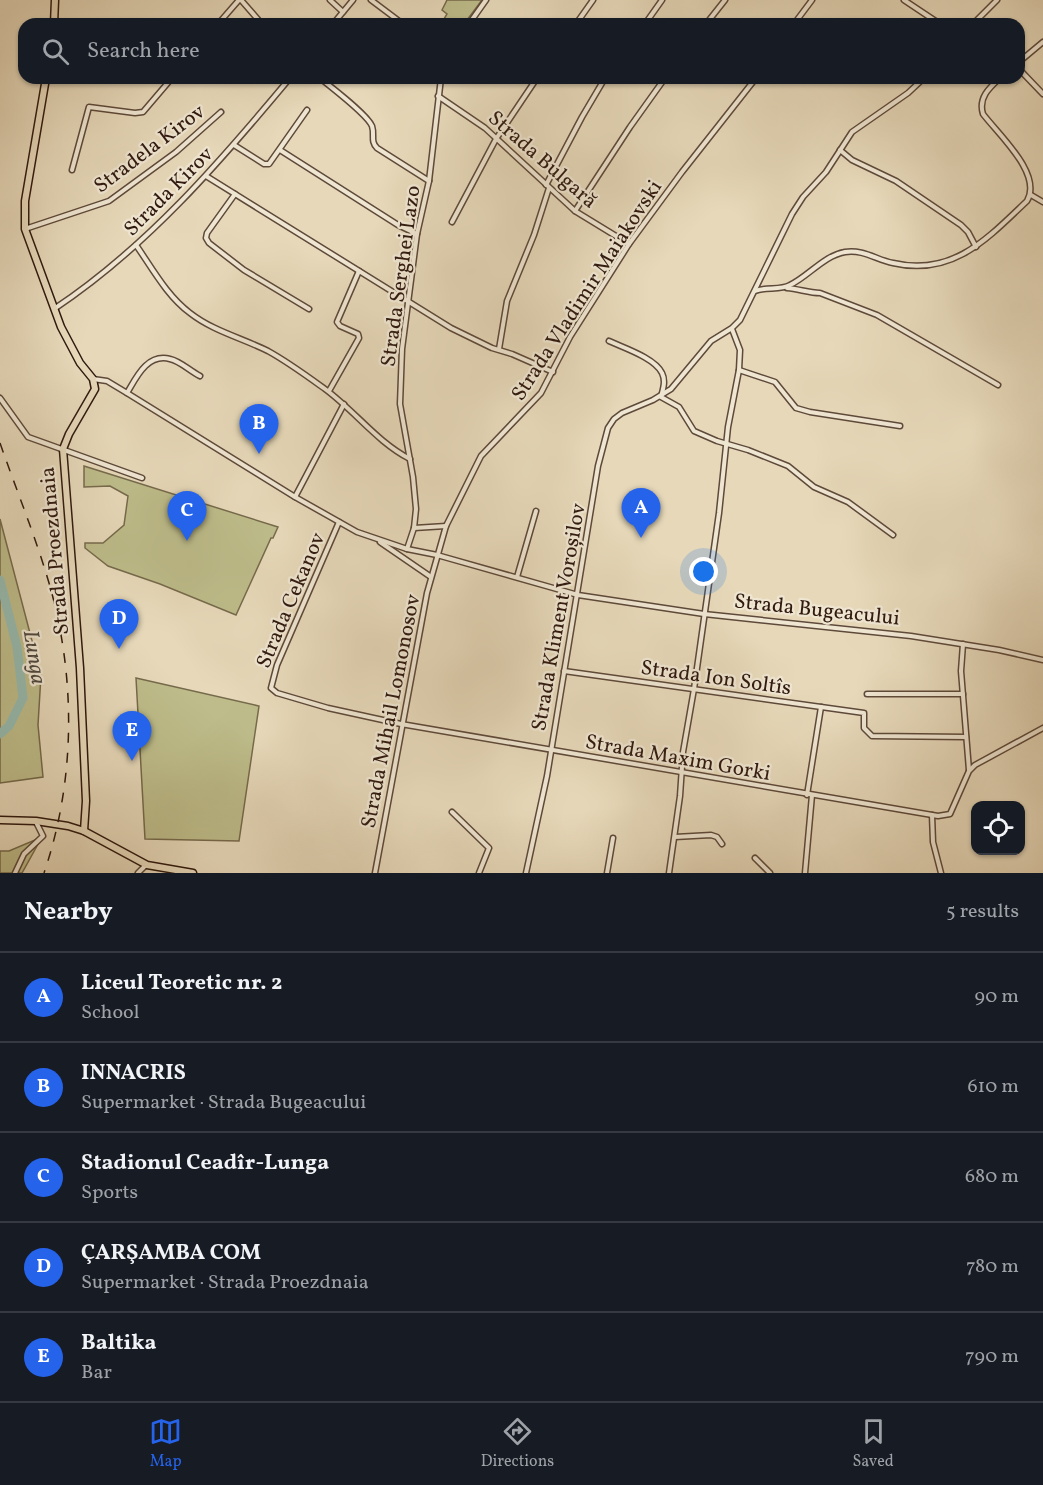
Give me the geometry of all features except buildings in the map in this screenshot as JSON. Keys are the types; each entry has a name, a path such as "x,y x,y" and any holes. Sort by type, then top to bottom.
{"main road":[{"path":"54,18 56,0"},
{"path":"45,84 25,201 25,229 54,310 80,363 93,379"},
{"name":"Strada Proezdnaia","path":"84,831 86,801 80,668 63,449 69,434 93,395 95,389 93,379"},
{"path":"0,820 68,825 84,831 147,865 163,870 193,873"}],"street":[{"path":"224,18 240,0 256,18"},
{"path":"330,0 343,12"},
{"path":"338,18 353,0"},
{"path":"371,0 395,18"},
{"path":"473,18 486,0"},
{"path":"580,18 593,0"},
{"path":"649,18 662,0"},
{"path":"710,18 724,0"},
{"path":"798,18 812,0"},
{"path":"904,0 931,18"},
{"path":"979,18 997,0"},
{"path":"1025,57 1043,42"},
{"path":"1025,75 1043,94"},
{"path":"72,170 89,107 143,112 167,84"},
{"name":"Strada Kirov","path":"54,310 96,280 136,245 206,176 285,84"},
{"path":"327,84 367,119 373,130 372,142 377,148 429,181"},
{"name":"Strada Serghei Lazo","path":"407,549 414,528 416,509 410,459 401,417 402,349 417,234 429,181 440,84"},
{"path":"452,222 496,139 533,84"},
{"path":"499,349 507,301 534,235 547,186 601,84"},
{"path":"574,211 662,84"},
{"name":"Strada Vladimir Maiakovski","path":"437,555 446,526 481,456 541,393 581,318 628,244 751,84"},
{"name":"Strada Kliment Voroșilov","path":"526,873 551,751 598,466 609,428 622,413 661,397 683,376 711,341 740,320 792,214 803,197 826,172 852,132 909,93 918,84"},
{"path":"780,288 793,284 817,266 845,252 868,254 892,263 931,265 945,263 976,248 1027,201 1031,195 1032,184 1028,174 1017,156 983,114 981,107 982,98 995,84"},
{"name":"Strada Bulgară","path":"438,96 471,117 574,211 628,244"},
{"path":"234,145 264,164 269,164 307,110"},
{"name":"Stradela Kirov","path":"25,229 102,204 119,195 176,152 221,112"},
{"path":"280,150 398,225 417,234"},
{"path":"840,150 852,159 896,181 961,225 968,232 976,248"},
{"path":"206,176 451,328 492,348 553,372"},
{"path":"235,194 207,233 206,238 209,243 244,270 309,309"},
{"path":"1031,195 1043,202"},
{"path":"136,245 176,300 190,313 289,364 344,404 386,444 410,459"},
{"path":"328,391 359,338 358,334 340,326 337,322 359,271"},
{"path":"754,292 768,287 820,293 877,315 998,385"},
{"path":"669,873 675,837 683,752 719,513 728,427 739,370 740,350 732,328"},
{"path":"609,341 646,359 657,368 662,374 664,383 661,397 679,407 694,431 788,466 814,486 848,502 893,535"},
{"path":"127,393 142,368 161,358 171,359 200,376"},
{"path":"739,370 775,382 796,408 900,426"},
{"name":"Strada Bugeacului","path":"93,379 106,381 127,393 339,522 377,540 407,549 437,555 578,595 704,614 853,628 963,644 1043,660"},
{"name":"Strada Proezdnaia","path":"0,398 28,437 63,449"},
{"path":"295,497 344,404"},
{"path":"63,449 142,478"},
{"path":"517,577 536,511"},
{"name":"Strada Cekanov","path":"272,691 276,664 339,522"},
{"path":"414,528 446,526"},
{"name":"Strada Bugeacului","path":"377,540 431,577"},
{"name":"Strada Mihail Lomonosov","path":"375,873 401,724 437,555"},
{"path":"941,873 933,842 932,815 950,814 969,771 961,671 963,644"},
{"name":"Strada Ion Soltîs","path":"564,671 864,713 864,728 872,736 966,737"},
{"name":"Strada Maxim Gorki","path":"272,691 328,708 401,724 932,815"},
{"path":"867,694 963,694"},
{"path":"805,873 810,795 821,707"},
{"path":"969,771 986,759 1043,728"},
{"path":"452,812 489,848 479,873"},
{"path":"15,873 24,854 43,836 36,821"},
{"path":"675,837 711,835 717,837 722,844"},
{"path":"607,873 613,838"},
{"path":"755,858 771,873"},
{"path":"138,873 147,865"}],"shaded area":[{"path":"447,0 482,0 468,18 445,18 447,14 442,10"},
{"path":"84,466 278,527 236,615 108,566 85,548 85,543 103,543 124,525 128,496 110,486 84,487"},
{"path":"0,519 41,675 38,725 43,777 0,783"},
{"path":"136,678 259,706 239,841 145,839"},
{"path":"42,837 22,873 0,873 0,851 9,851"}],"waterway":[{"name":"Lunga","path":"0,580 17,647 23,698 9,726 0,734"}],"railway":[{"path":"0,443 51,590 65,660 68,696 66,768 62,803 44,873"}],"place":[{"name":"INNACRIS","path":"259,454"},
{"name":"Liceul Teoretic nr. 2","path":"641,538"},
{"name":"Stadionul Ceadîr-Lunga","path":"187,541"},
{"name":"ÇARŞAMBA COM","path":"119,649"},
{"name":"Baltika","path":"132,761"}]}
